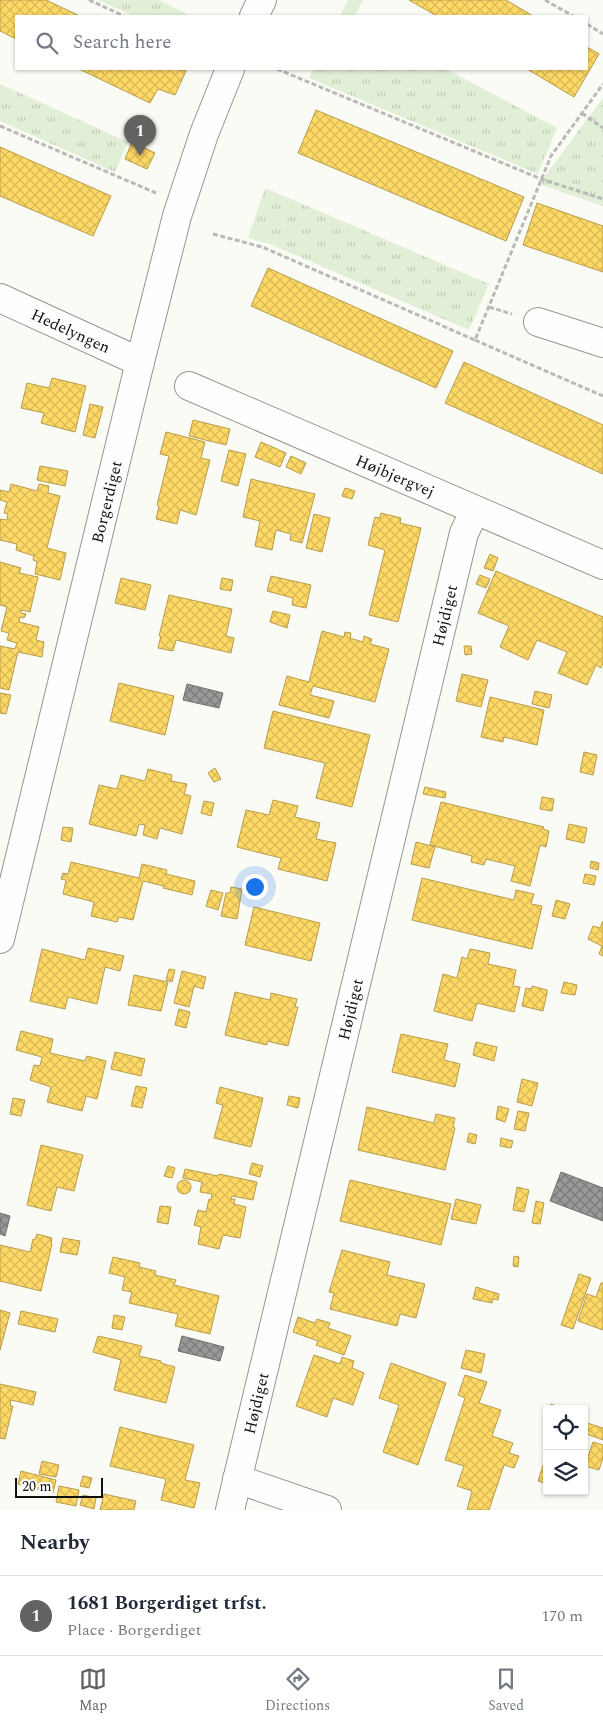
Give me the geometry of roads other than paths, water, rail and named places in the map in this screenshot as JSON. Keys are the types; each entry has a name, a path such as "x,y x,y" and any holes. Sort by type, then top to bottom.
{"street":[{"path":"254,15 262,0"},
{"name":"Borgerdiget","path":"0,939 180,204 204,134 230,70"},
{"name":"Hedelyngen","path":"0,298 140,362"},
{"path":"538,322 603,343"},
{"name":"Højbjergvej","path":"189,386 603,565"},
{"name":"Højdiget","path":"230,1510 464,533 474,510"},
{"path":"237,1479 327,1510"}],"place":[{"name":"1681 Borgerdiget trfst.","path":"140,156"}]}
